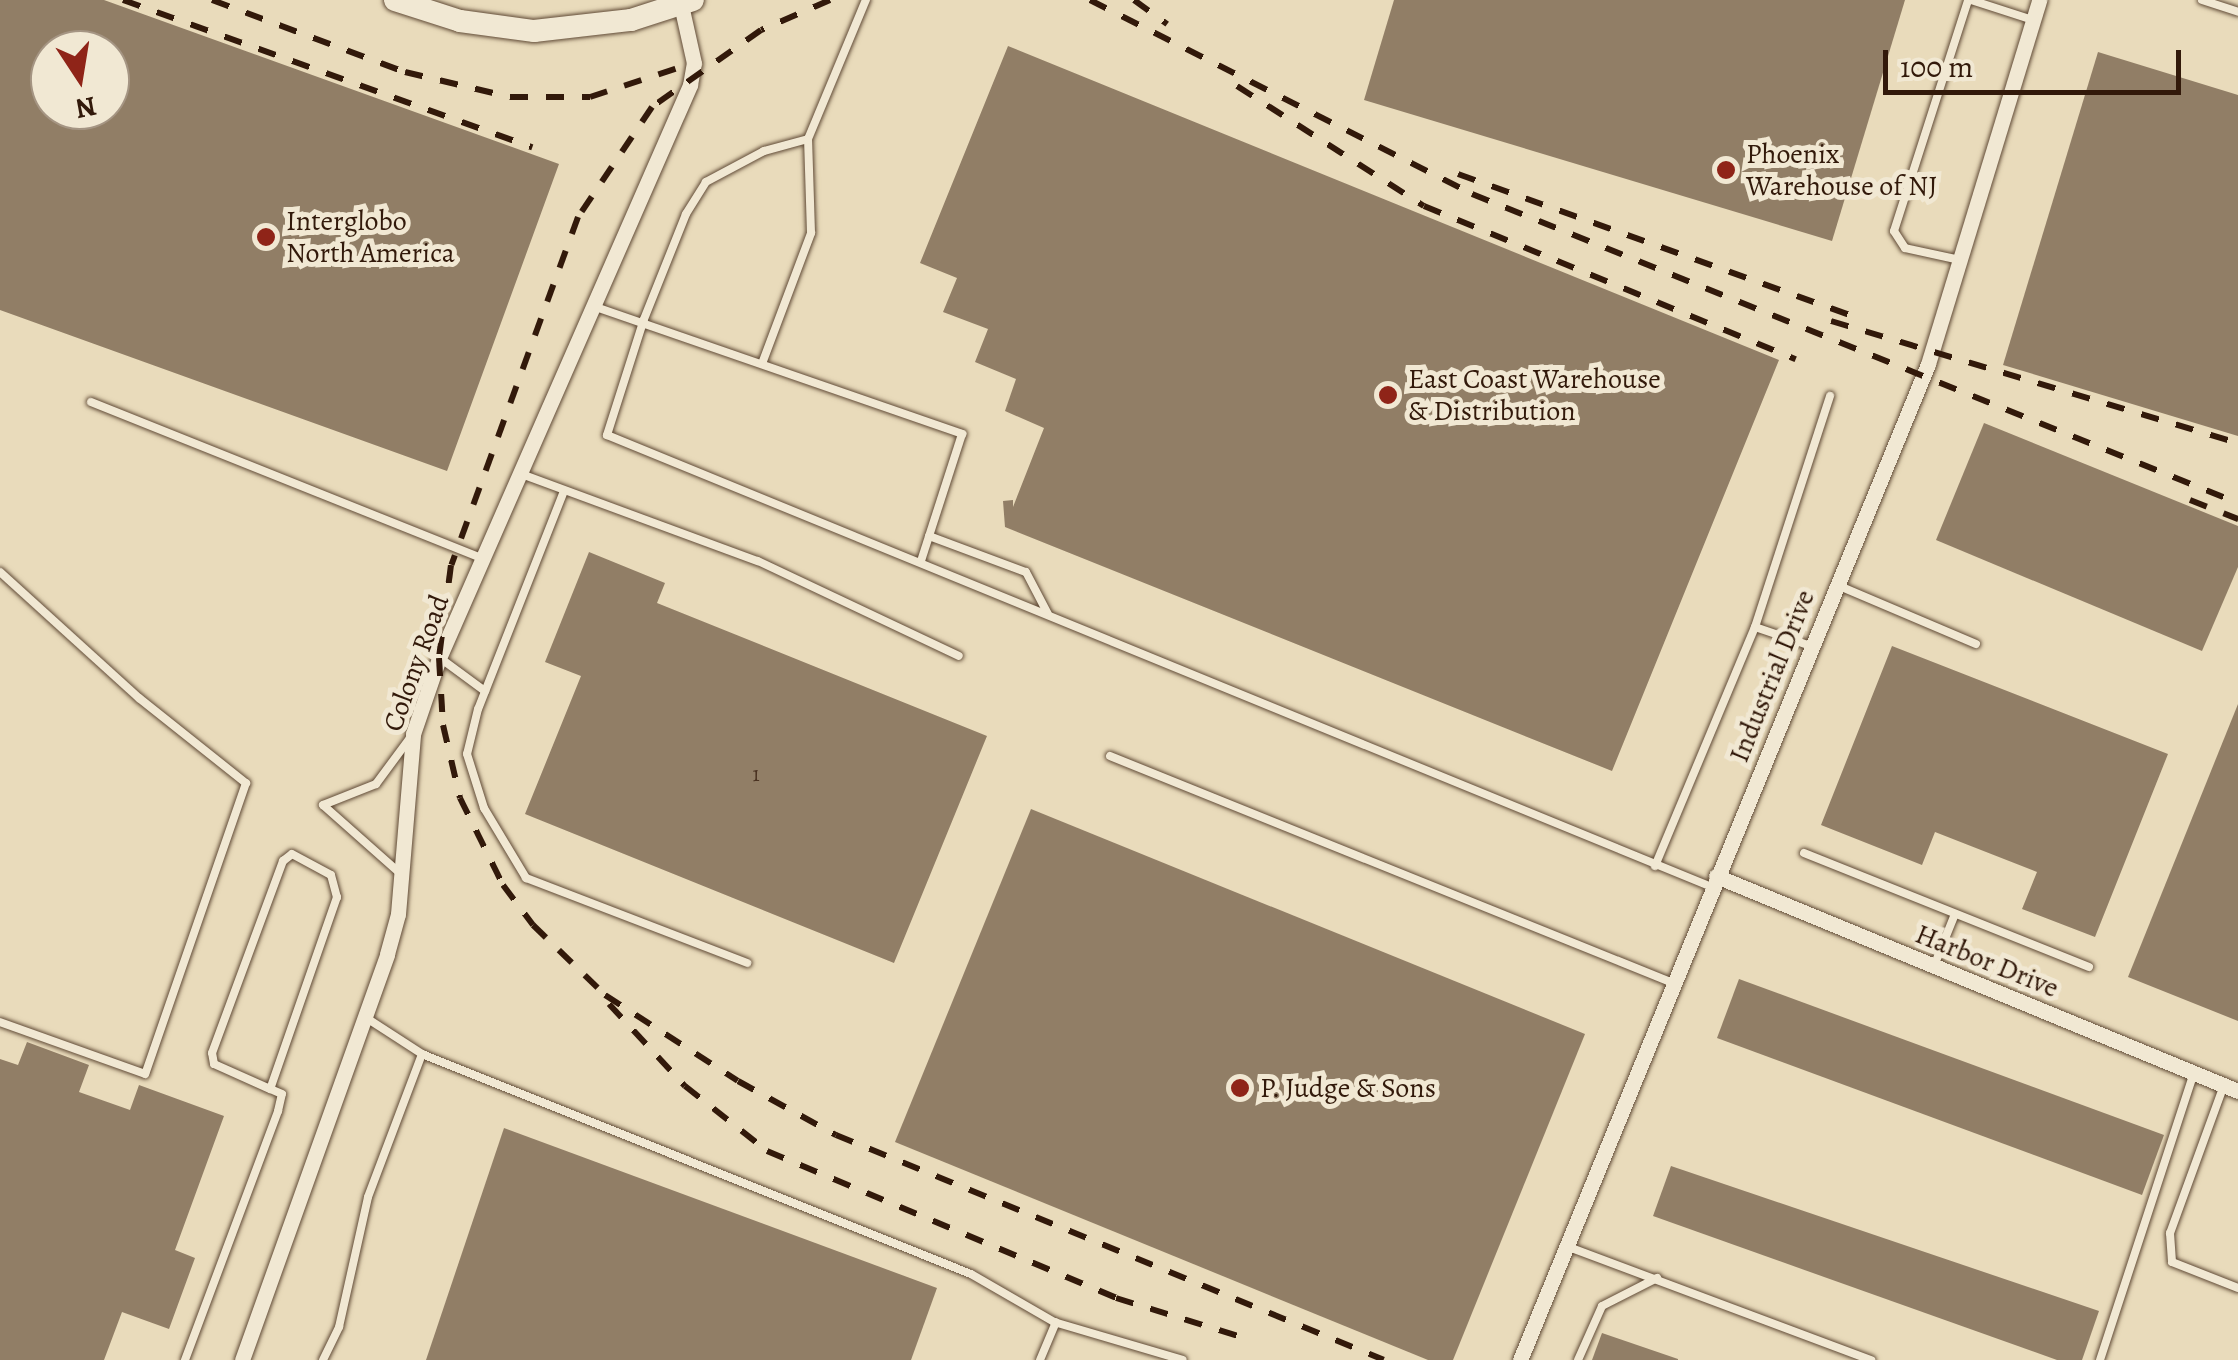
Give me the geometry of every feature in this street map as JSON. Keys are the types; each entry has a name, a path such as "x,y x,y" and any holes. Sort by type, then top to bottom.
{"street":[{"path":"394,0 460,21 534,31 620,22 687,2"},
{"name":"Industrial Drive","path":"1520,1360 1928,364 2039,0"},
{"name":"Colony Road","path":"242,1360 398,914 413,734 439,658 694,72 687,2"},
{"name":"Harbor Drive","path":"1714,882 1934,966 2231,1088"}],"lane":[{"path":"762,361 811,233 808,140 866,0"},
{"path":"1960,260 1906,248 1894,230 1969,0 2033,20"},
{"path":"2202,0 2238,12"},
{"path":"808,140 764,151 706,182 644,319 608,435 1654,866 1714,882"},
{"path":"593,306 644,319 962,434 921,561"},
{"path":"1654,866 1755,627 1830,396"},
{"path":"91,402 482,558"},
{"path":"520,473 758,562 959,656"},
{"path":"564,491 485,691 468,754 484,808 526,878 747,963"},
{"path":"929,536 1026,572 1048,614"},
{"path":"0,572 138,698 246,783 145,1074 0,1022"},
{"path":"1836,586 1976,644"},
{"path":"1755,627 1811,646"},
{"path":"439,658 485,691"},
{"path":"401,874 322,805 376,784 413,734"},
{"path":"1110,756 1673,983"},
{"path":"1804,853 2089,967"},
{"path":"185,1360 282,1094 270,1089 214,1064 212,1054 283,861 292,854 331,875 337,898 270,1089"},
{"path":"1934,966 1956,914"},
{"path":"365,1017 422,1054 972,1274 1056,1322 1183,1360"},
{"path":"323,1360 340,1328 368,1197 422,1054"},
{"path":"2100,1360 2194,1073"},
{"path":"2231,1088 2170,1233 2172,1262 2238,1288"},
{"path":"1566,1246 1871,1360"},
{"path":"1578,1360 1602,1306 1657,1278"},
{"path":"1040,1360 1056,1322"}],"building":[{"name":"Interglobo North America","path":"0,0 104,0 559,164 447,471 0,310"},
{"name":"Phoenix Warehouse of NJ","path":"1394,0 1905,0 1832,241 1364,100"},
{"name":"East Coast Warehouse & Distribution","path":"1008,46 1779,360 1612,771 1005,527 1003,501 1013,500 1013,507 1044,428 1005,411 1016,379 975,362 988,329 943,312 957,278 920,263"},
{"path":"2098,52 2238,95 2238,436 2003,365"},
{"path":"1984,423 2238,526 2238,567 2202,651 1936,540"},
{"path":"589,552 665,583 657,603 987,736 894,963 525,814 581,676 545,662"},
{"path":"1892,646 2168,754 2095,937 2022,909 2037,872 1935,832 1922,865 1821,825"},
{"path":"2238,704 2238,1021 2128,977"},
{"name":"P. Judge & Sons","path":"1031,809 1585,1034 1453,1360 1428,1360 895,1142"},
{"path":"1739,979 2164,1135 2142,1195 1717,1038"},
{"path":"27,1042 89,1065 79,1092 130,1110 139,1085 224,1116 175,1250 195,1258 169,1329 122,1312 104,1360 0,1360 0,1059 18,1065"},
{"path":"504,1128 937,1288 911,1360 426,1360"},
{"path":"1671,1166 2099,1311 2082,1360 2057,1360 1653,1216"},
{"path":"1602,1333 1678,1359 1678,1360 1592,1360"}],"railway":[{"path":"123,0 532,147"},
{"path":"212,0 405,72 510,97 590,97 693,63"},
{"path":"830,0 761,30 652,107 578,217 451,565 439,658 443,725 460,798 503,885 533,925 605,995 738,1081 836,1135 1384,1360"},
{"path":"1090,0 1472,194 2238,503"},
{"path":"1134,0 1167,24"},
{"path":"1237,86 1424,206 1796,359"},
{"path":"1458,174 1849,315"},
{"path":"1831,321 2238,443"},
{"path":"2190,500 2238,519"},
{"path":"609,1004 685,1086 767,1151 1116,1298 1251,1340"}],"place":[{"name":"Phoenix Warehouse of NJ","path":"1726,170"},
{"name":"Interglobo North America","path":"266,237"},
{"name":"East Coast Warehouse & Distribution","path":"1388,395"},
{"name":"P. Judge & Sons","path":"1240,1088"}]}
